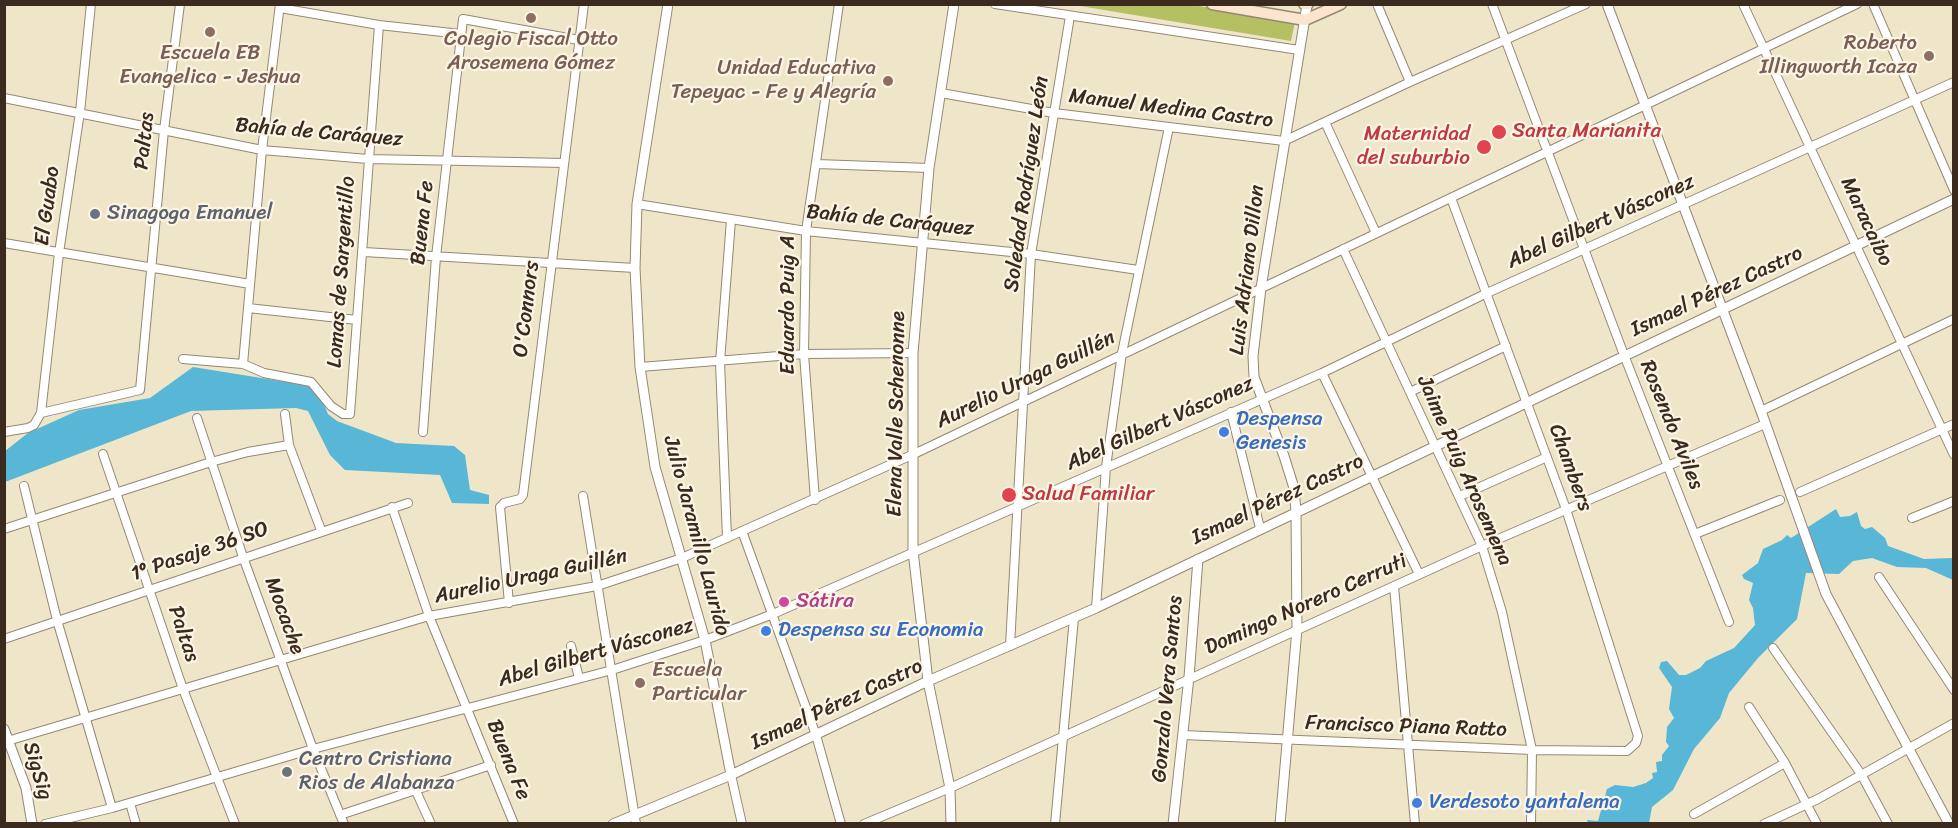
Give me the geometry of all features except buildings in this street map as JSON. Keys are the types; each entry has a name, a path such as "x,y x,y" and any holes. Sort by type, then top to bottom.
{"main road":[{"path":"1212,4 1305,20 1341,4"}],"street":[{"name":"El Guabo","path":"41,413 59,253 80,112 91,4"},
{"name":"Paltas","path":"41,413 140,390 164,130 180,4"},
{"name":"O'Connors","path":"508,603 500,507 523,495 584,4"},
{"name":"Julio Jaramillo Laurido","path":"668,4 638,204 635,268 640,367 655,467 705,640 742,824"},
{"name":"Eduardo Puig A","path":"815,500 804,354 806,231 839,4"},
{"name":"Elena Valle Schenonne","path":"951,824 950,788 928,681 913,551 913,353 929,168 954,4"},
{"path":"995,4 1299,50"},
{"path":"1377,4 1410,82"},
{"name":"Rosendo Aviles","path":"1492,4 1624,355 1729,622"},
{"name":"Manuel Medina Castro","path":"941,93 1054,113 1284,141 1586,4"},
{"path":"1607,4 1761,411 1826,594 1952,823"},
{"name":"Maracaibo","path":"1743,4 1953,455"},
{"name":"Aurelio Uraga Guillén","path":"7,742 429,616 597,585 682,558 914,454 1857,4"},
{"path":"1873,4 1953,190"},
{"name":"Luis Adriano Dillon","path":"1280,824 1297,629 1296,512 1294,488 1254,377 1253,356 1261,288 1307,5"},
{"path":"183,358 243,364 262,150 280,6 379,25 461,34"},
{"name":"Soledad Rodríguez León","path":"1010,646 1020,507 1031,254 1070,16"},
{"name":"Buena Fe","path":"423,432 436,257 463,19 579,40"},
{"name":"Lomas de Sargentillo","path":"243,364 264,373 311,382 331,406 343,414 351,414 379,25"},
{"name":"Abel Gilbert Vásconez","path":"45,824 130,803 313,749 612,670 705,640 773,614 1322,372 1485,294 1953,82"},
{"name":"Bahía de Caráquez","path":"4,98 262,150 368,159 564,163"},
{"path":"1324,122 1376,233"},
{"path":"1096,608 1106,466 1122,353 1168,128"},
{"path":"817,164 929,168"},
{"name":"Chambers","path":"1451,198 1566,509 1638,736 1636,743 1627,751"},
{"name":"Ismael Pérez Castro","path":"613,824 635,819 928,681 1096,608 1526,400 1953,198"},
{"name":"Bahía de Caráquez","path":"638,204 806,231 1031,254 1138,270"},
{"path":"727,538 720,362 731,220"},
{"path":"4,243 250,284"},
{"name":"Jaime Puig Arosemena","path":"1343,249 1385,341 1437,445 1482,546 1502,612 1532,750 1531,824"},
{"path":"364,252 550,265 635,268"},
{"path":"248,308 357,320"},
{"path":"1761,411 1953,319"},
{"path":"1410,392 1506,346"},
{"path":"640,367 804,354 913,353"},
{"path":"1322,372 1419,574"},
{"path":"1231,412 1260,528"},
{"path":"4,432 34,425 41,413"},
{"path":"285,414 289,445 321,530"},
{"name":"Mocache","path":"197,418 243,557 313,749 344,824"},
{"name":"Domingo Norero Cerruti","path":"864,824 1064,737 1189,677 1482,546 1765,424"},
{"path":"1800,492 1953,424"},
{"path":"4,530 211,462 248,452 289,445"},
{"name":"Paltas","path":"103,454 183,689 235,824"},
{"path":"1460,496 1547,456"},
{"path":"24,486 57,620 112,808"},
{"path":"583,496 635,819"},
{"path":"1695,534 1780,500"},
{"path":"1912,518 1953,501"},
{"name":"1º Pasaje 36 SO","path":"4,639 321,530 408,503"},
{"name":"Buena Fe","path":"392,507 429,616 514,824"},
{"path":"742,531 816,735 841,824"},
{"name":"Gonzalo Vera Santos","path":"1173,824 1189,677 1198,559"},
{"path":"1879,577 1953,690"},
{"path":"1394,586 1410,745 1415,824"},
{"path":"1055,824 1074,618"},
{"path":"571,646 579,678"},
{"path":"1773,648 1861,774 1888,824"},
{"path":"1749,707 1785,763 1817,824"},
{"path":"1764,824 1953,723"},
{"name":"SigSig","path":"4,729 26,788 32,824"},
{"name":"Francisco Piana Ratto","path":"1183,735 1532,750 1627,751"},
{"path":"1694,814 1785,763"},
{"path":"340,815 491,765"},
{"path":"416,789 431,824"},
{"path":"130,803 136,824"}],"green space":[{"path":"1074,5 1193,5 1295,22 1291,41"}],"water":[{"path":"193,367 311,386 322,400 328,414 337,421 396,443 454,446 465,455 470,490 489,495 489,504 452,503 440,475 345,470 330,455 308,411 296,408 191,411 5,482 5,451 28,433 79,410 150,398"},
{"path":"1836,509 1840,517 1850,516 1857,512 1861,526 1865,529 1872,527 1885,538 1888,546 1924,559 1953,558 1953,580 1926,568 1897,567 1872,558 1853,561 1839,574 1806,573 1797,619 1758,658 1729,693 1720,718 1694,749 1673,790 1652,807 1649,823 1588,823 1587,820 1598,821 1607,789 1615,785 1633,787 1653,778 1652,773 1657,772 1656,762 1662,761 1662,755 1669,746 1666,742 1667,727 1674,718 1669,709 1672,687 1659,668 1661,662 1667,661 1679,675 1686,675 1700,668 1706,661 1734,648 1755,625 1753,608 1749,600 1753,583 1744,579 1742,575 1758,563 1763,549 1787,535 1791,538"}],"place":[{"name":"Colegio Fiscal Otto Arosemena Gómez","path":"531,18"},
{"name":"Escuela EB Evangelica - Jeshua","path":"210,32"},
{"name":"Roberto Illingworth Icaza","path":"1929,56"},
{"name":"Unidad Educativa Tepeyac - Fe y Alegría","path":"888,81"},
{"name":"Santa Marianita","path":"1499,132"},
{"name":"Maternidad del suburbio","path":"1484,147"},
{"name":"Sinagoga Emanuel","path":"95,214"},
{"name":"Despensa Genesis","path":"1224,432"},
{"name":"Salud Familiar","path":"1009,495"},
{"name":"Sátira","path":"784,602"},
{"name":"Despensa su Economia","path":"766,631"},
{"name":"Escuela Particular","path":"640,683"},
{"name":"Centro Cristiana Rios de Alabanza","path":"287,772"},
{"name":"Verdesoto yantalema","path":"1417,803"}]}
